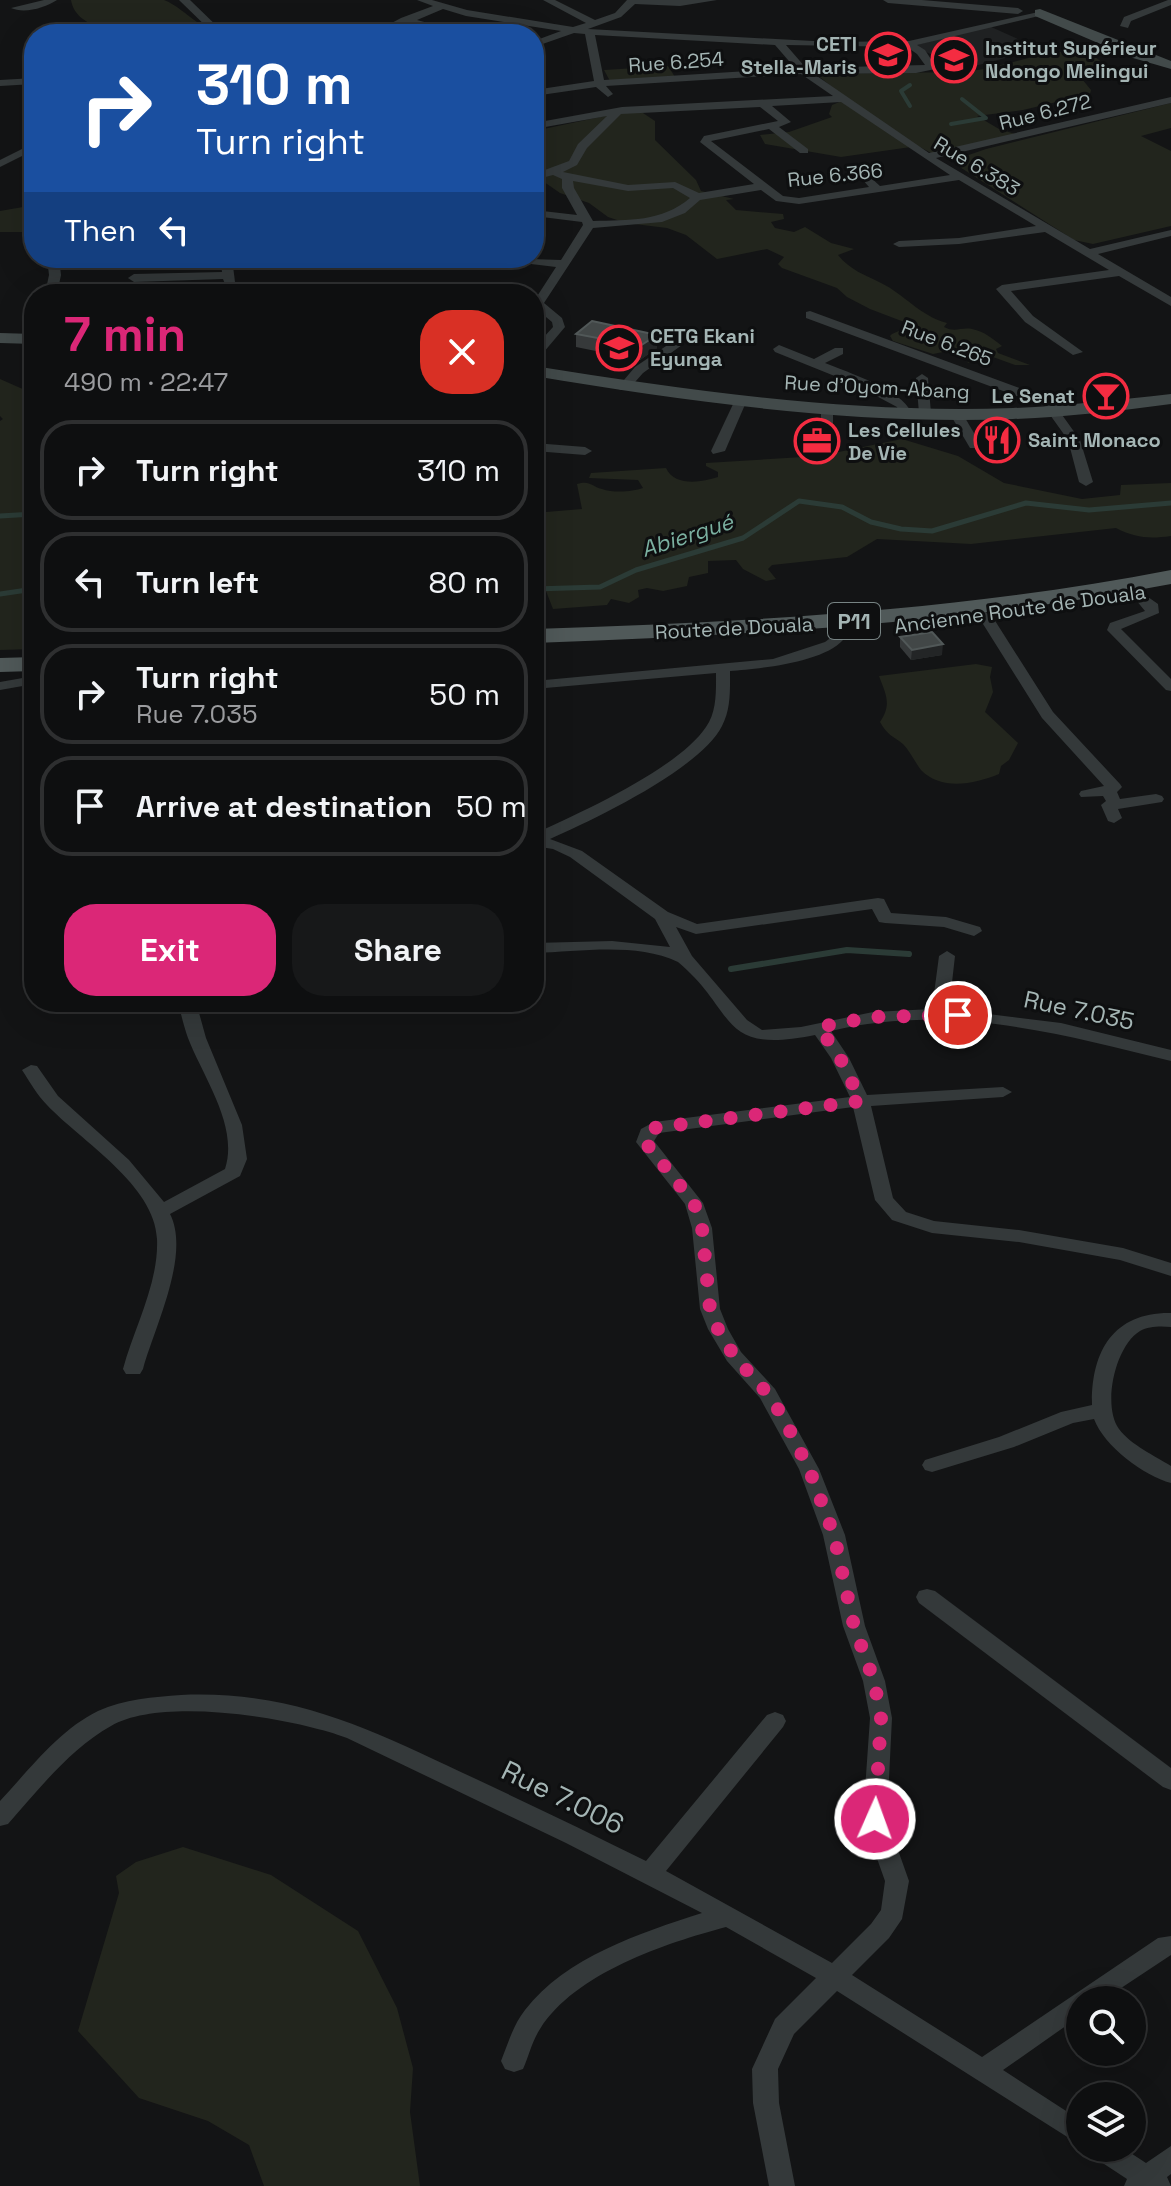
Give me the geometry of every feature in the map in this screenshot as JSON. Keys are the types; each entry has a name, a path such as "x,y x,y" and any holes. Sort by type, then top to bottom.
{"main road":[{"path":"1040,13 1062,4"},
{"path":"1040,13 1077,25 1140,56 1171,65"},
{"path":"0,338 24,336"},
{"name":"Rue d'Oyom-Abang","path":"544,373 624,387 827,409 956,414 1062,411 1171,399"},
{"name":"Route de Douala","path":"544,636 874,624 1102,591 1171,577"},
{"name":"Ancienne Route de Douala","path":"544,644 835,631 874,624 985,616 1171,587"},
{"path":"0,657 24,656"},
{"path":"0,665 24,664"}],"street":[{"path":"16,8 37,6 52,0"},
{"path":"184,0 209,24"},
{"path":"422,0 543,24"},
{"path":"548,0 593,28"},
{"path":"593,28 618,15 632,1 680,3 712,0"},
{"path":"888,0 1040,13"},
{"path":"1125,26 1127,19 1171,2"},
{"path":"396,24 440,3"},
{"path":"544,41 593,28 779,43 909,44 1040,13"},
{"path":"404,20 420,24"},
{"path":"544,24 577,31"},
{"path":"593,28 600,85 626,109"},
{"name":"Rue 6.383","path":"779,43 803,71 927,157 1171,302"},
{"name":"Rue 6.254","path":"544,91 574,85 803,71 916,70 931,67 921,52 909,44"},
{"path":"0,83 24,82"},
{"path":"544,124 626,109 842,99"},
{"name":"Rue 6.272","path":"927,157 1171,100"},
{"path":"763,104 785,120 773,127 804,151"},
{"path":"544,172 573,163 587,141 618,111 626,109"},
{"path":"1009,123 1014,129 1029,135"},
{"name":"Rue 6.366","path":"773,127 705,140 763,186 788,201 959,177"},
{"path":"0,164 24,151"},
{"path":"859,170 877,189"},
{"path":"544,173 628,188 675,185 697,197"},
{"path":"567,177 568,188 588,222"},
{"path":"544,215 588,222 641,223 681,211 697,197 763,186"},
{"path":"544,295 566,264 588,222"},
{"path":"899,244 959,241 1047,228"},
{"path":"1086,253 1171,233"},
{"path":"544,262 566,264"},
{"path":"227,268 231,284"},
{"path":"1077,352 1029,319 1002,289 1121,272"},
{"path":"134,278 227,275"},
{"path":"1152,290 1171,286"},
{"path":"544,309 558,321 559,327 544,344"},
{"name":"Rue 6.265","path":"810,315 1062,411"},
{"path":"624,387 647,364 676,345"},
{"path":"779,349 880,393 902,405 905,412"},
{"path":"815,363 839,351"},
{"path":"922,378 925,413"},
{"path":"718,451 741,400"},
{"path":"827,409 827,437"},
{"path":"1062,411 1086,482"},
{"path":"956,414 975,445"},
{"path":"544,448 585,451"},
{"path":"1138,594 1153,607 1152,613 1115,626 1114,630 1171,687"},
{"path":"985,616 1047,715 1111,800"},
{"path":"544,684 723,669 799,658 830,645 836,640 835,631"},
{"path":"544,839 656,776 696,749 712,732 720,716 723,669"},
{"path":"0,686 24,682"},
{"path":"1087,794 1111,800 1156,799"},
{"path":"544,840 576,854 662,916 696,929 878,903 885,918 946,922 974,931"},
{"path":"662,916 685,959"},
{"path":"544,948 658,950 685,959"},
{"path":"940,1014 947,956"},
{"name":"Rue 7.035","path":"685,959 720,996 744,1028 762,1035 873,1017 940,1014 1017,1020 1096,1036 1171,1056"},
{"path":"162,1211 233,1172 239,1164 234,1132 220,1087 197,1037 190,1012"},
{"path":"819,1027 840,1058 861,1101 884,1200 899,1216 932,1227 1019,1236 1123,1254 1171,1270"},
{"path":"31,1070 50,1098 119,1163 162,1211 167,1236 163,1271 143,1328 133,1369"},
{"path":"782,2186 766,2103 765,2069 784,2027 880,1931 893,1912 897,1881 875,1819 881,1718 874,1681 854,1626 834,1535 809,1469 768,1394 734,1356 718,1329 710,1309 702,1228 694,1203 645,1142 647,1133 654,1128 861,1101 1003,1092"},
{"path":"1171,1320 1159,1319 1129,1328 1113,1346 1102,1388 1101,1412 1111,1434 1171,1476"},
{"path":"932,1465 1015,1439 1063,1417 1081,1412 1101,1412"},
{"path":"927,1597 1171,1781"},
{"name":"Rue 7.006","path":"0,1817 94,1723 117,1712 154,1706 267,1708 312,1718 375,1742 558,1828 649,1875 835,1977 1066,2125"},
{"path":"649,1875 775,1721"},
{"path":"514,2061 533,2018 554,1996 644,1942 726,1917"},
{"path":"1105,1986 1167,1945"},
{"path":"982,2071 1066,2012"},
{"path":"1119,2162 1147,2183 1171,2158"}],"shaded area":[{"path":"71,0 164,0 197,22 92,24 76,13"},
{"path":"989,26 1040,49 963,69 913,46"},
{"path":"1052,52 1088,52 1117,73 1082,79 1091,90 1090,94 1023,110 977,116 1015,134 933,154 918,146 841,157 765,144 760,135 789,132 832,117 829,114 832,105 847,99 816,74 962,72"},
{"path":"668,66 675,77 610,81 604,70"},
{"path":"1171,103 1171,128 1141,136 1171,151 1171,226 1093,244 1074,240 955,164 960,158 986,149"},
{"path":"619,113 643,113 655,121 655,140 696,180 701,191 734,199 726,200 736,210 783,214 784,219 771,222 775,228 794,232 805,227 831,243 854,249 838,255 853,268 937,320 947,323 944,327 981,332 1002,346 996,349 998,353 1030,365 1015,365 993,357 967,363 982,351 963,348 933,354 893,341 892,334 912,325 870,309 837,288 782,268 778,264 784,257 767,249 717,259 686,235 667,228 626,223 608,217 589,203 560,193 544,182 544,129"},
{"path":"24,207 24,232 0,232 0,211"},
{"path":"0,379 24,390 24,649 0,650 0,421 3,419 0,416"},
{"path":"902,439 958,456 1004,483 1082,499 1120,495 1121,485 1171,483 1171,536 1143,537 1116,528 971,544 877,539 847,557 772,565 768,569 776,579 766,581 743,569 736,560 708,561 708,573 689,577 687,586 663,591 638,590 639,597 629,603 611,599 607,605 553,609 544,591 544,512 582,509 577,484 581,483 612,491 643,488 638,480 589,478 591,473 666,468 675,478 696,482 718,477 718,472 706,463 819,456"},
{"path":"976,664 992,667 993,692 985,712 1018,743 1009,760 1001,766 999,774 969,783 938,781 921,770 905,747 880,722 887,705 879,676"},
{"path":"183,1847 271,1875 358,1931 397,2008 413,2068 410,2112 420,2186 264,2186 249,2145 208,2121 139,2098 78,2031 119,1893 116,1876 136,1862"}],"building":[{"path":"592,321 657,335 640,346 576,334"},
{"path":"932,632 943,644 912,650 900,637"}],"waterway":[{"path":"910,85 901,91 910,106"},
{"path":"951,124 986,118 962,99"},
{"name":"Abiergué","path":"544,589 600,587 636,570 743,538 799,501 842,507 871,522 901,529 932,531 1026,503 1089,510 1171,503"},
{"name":"Abiergué","path":"0,516 24,515"},
{"path":"0,594 24,590"},
{"path":"731,969 847,950 909,954"}],"place":[{"name":"CETI Stella-Maris","path":"888,55"},
{"name":"Institut Supérieur Ndongo Melingui","path":"954,60"},
{"name":"CETG Ekani Eyunga","path":"619,348"},
{"name":"Le Senat","path":"1106,396"},
{"name":"Saint Monaco","path":"997,440"},
{"name":"Les Cellules De Vie","path":"817,441"}],"route":[{"path":"875,1819 881,1718 874,1681 854,1626 834,1535 809,1469 783,1417 768,1394 734,1356 718,1329 710,1309 702,1228 694,1203 645,1142 647,1133 654,1128 861,1101 840,1058 819,1027 873,1017 958,1015"}]}
